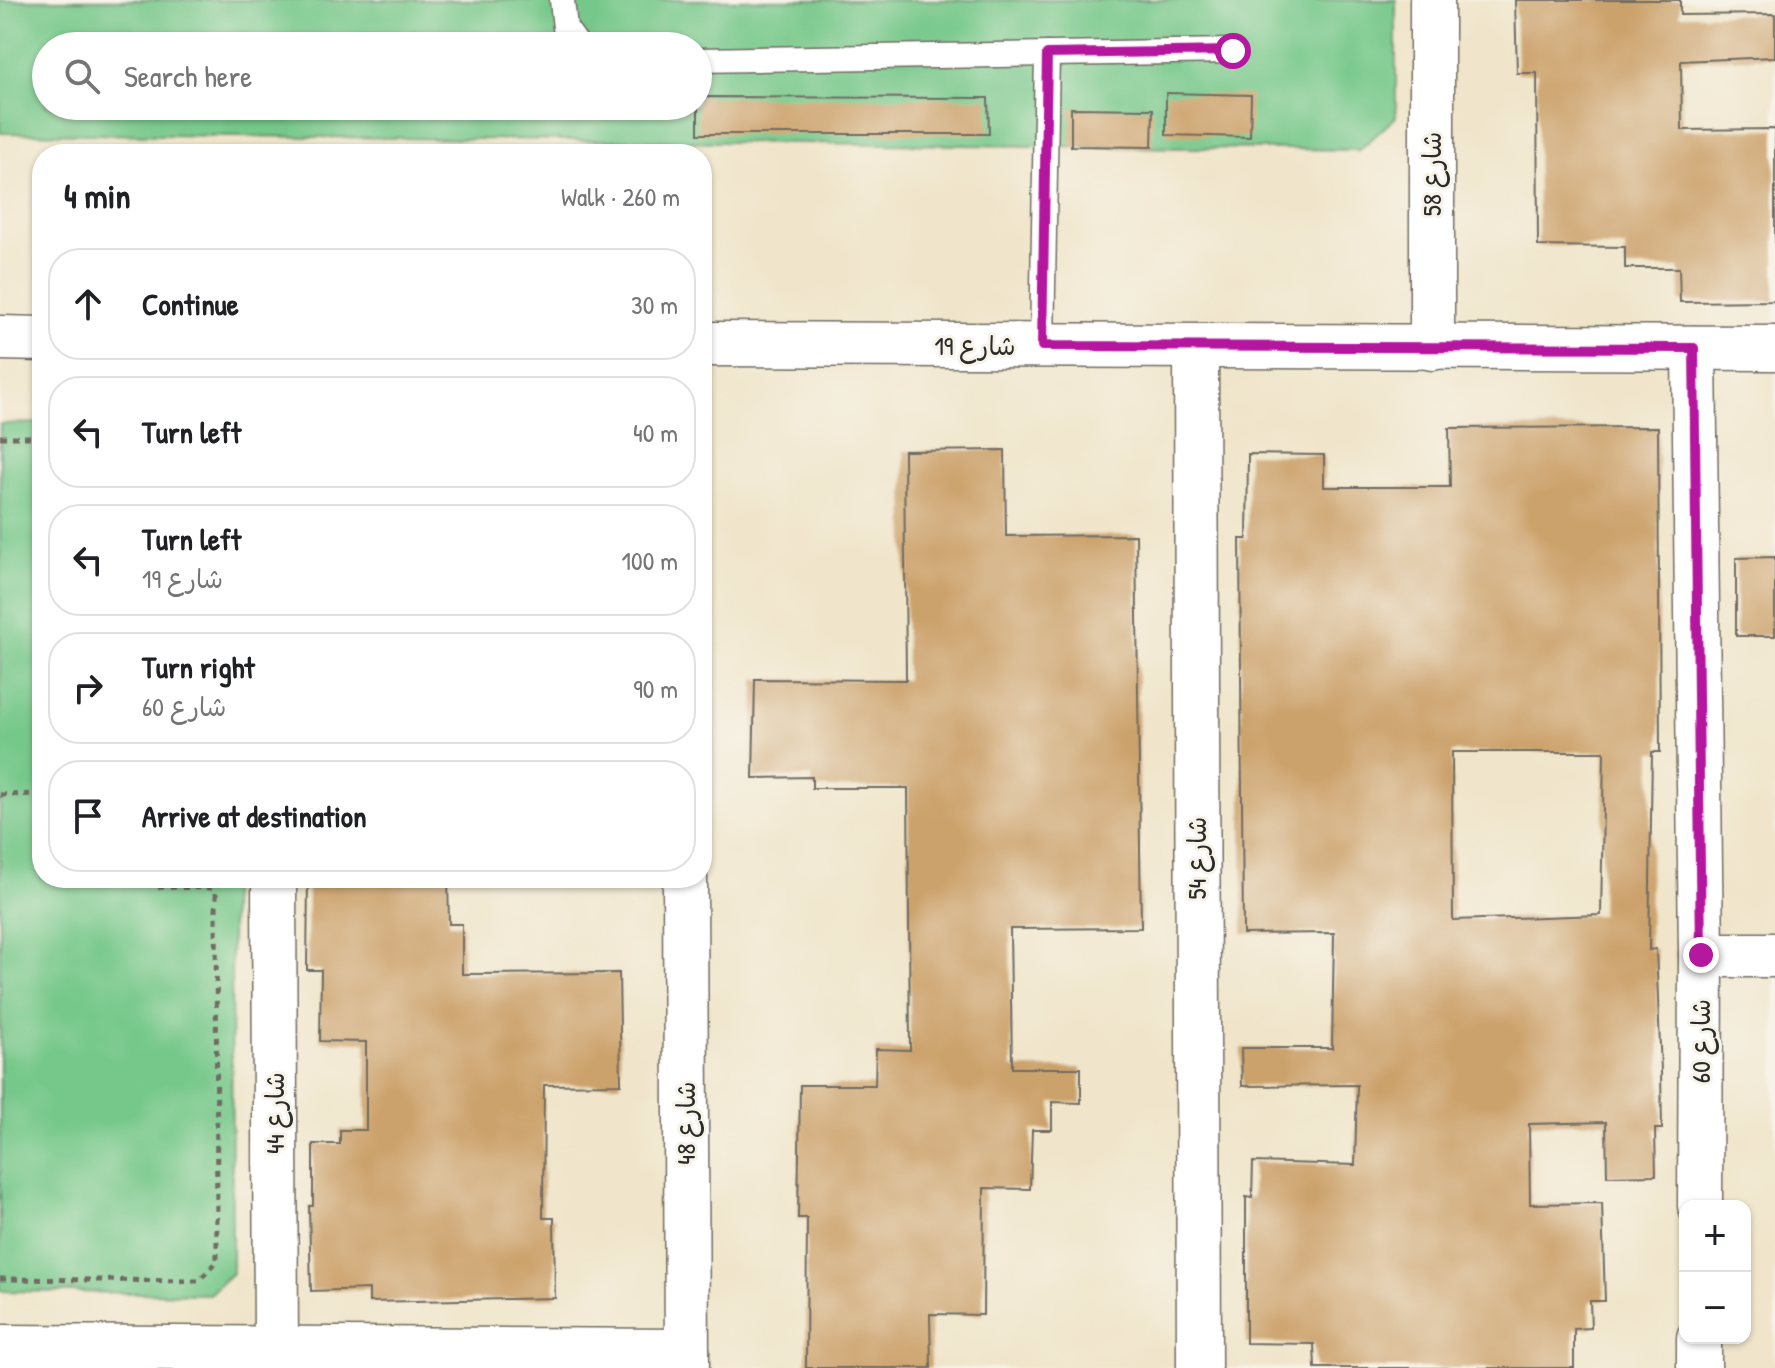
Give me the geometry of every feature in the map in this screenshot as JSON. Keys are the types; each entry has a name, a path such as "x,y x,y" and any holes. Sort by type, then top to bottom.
{"street":[{"name":"شارع 58","path":"1432,0 1432,348"},
{"path":"0,338 32,339"},
{"name":"شارع 19","path":"712,344 1775,348"},
{"name":"شارع 54","path":"1196,347 1199,1368"},
{"name":"شارع 60","path":"1694,348 1701,955 1700,1200"},
{"name":"شارع 44","path":"274,888 276,1348"},
{"name":"شارع 48","path":"685,888 687,1360"},
{"path":"1701,955 1775,955"},
{"path":"1699,1344 1699,1368"},
{"path":"0,1347 276,1348 687,1360"}],"lane":[{"path":"562,0 568,32"},
{"path":"712,60 1233,51"},
{"path":"1042,346 1047,54"}],"path":[{"path":"0,437 32,437"},
{"path":"0,795 32,794"},
{"path":"0,1279 198,1281 217,1262 216,888"}],"green space":[{"path":"0,0 1396,0 1396,117 1359,150 0,133"},
{"path":"32,423 32,888 231,888 232,1273 209,1294 0,1291 0,424"}],"building":[{"path":"1515,0 1680,0 1680,15 1775,14 1775,57 1681,61 1682,130 1775,129 1775,301 1680,302 1679,268 1625,268 1625,247 1538,246 1537,73 1517,73"},
{"path":"1166,93 1251,95 1250,137 1166,135"},
{"path":"712,97 988,98 989,134 698,134 698,120 712,120"},
{"path":"1071,108 1153,109 1152,147 1071,146"},
{"path":"1658,427 1660,752 1652,752 1649,950 1656,949 1661,1071 1662,1129 1655,1129 1656,1175 1607,1176 1606,1122 1529,1124 1530,1204 1602,1203 1605,1301 1590,1301 1591,1328 1574,1329 1574,1368 1315,1368 1314,1344 1246,1343 1246,1197 1252,1198 1253,1162 1355,1165 1357,1085 1242,1086 1241,1048 1332,1048 1334,933 1243,934 1240,539 1247,539 1248,454 1324,455 1324,487 1450,487 1449,428","holes":["1452,752 1604,752 1601,915 1453,920"]},
{"path":"1005,450 1006,536 1136,535 1141,928 1010,929 1012,1068 1081,1068 1081,1103 1052,1102 1052,1130 1032,1130 1030,1189 984,1188 983,1315 930,1314 931,1368 806,1368 807,1218 798,1218 800,1085 875,1085 876,1049 910,1050 908,788 812,788 812,777 753,778 755,679 906,680 904,451"},
{"path":"1775,557 1775,636 1736,636 1736,558"},
{"path":"308,888 448,888 449,924 462,924 462,974 619,973 621,1084 544,1085 543,1218 554,1218 555,1298 369,1302 369,1289 311,1291 309,1206 313,1206 313,1144 340,1144 340,1130 366,1130 366,1042 320,1041 321,970 307,970"}],"route":[{"path":"1233,51 1047,54 1042,346 1694,348 1701,955"}]}
